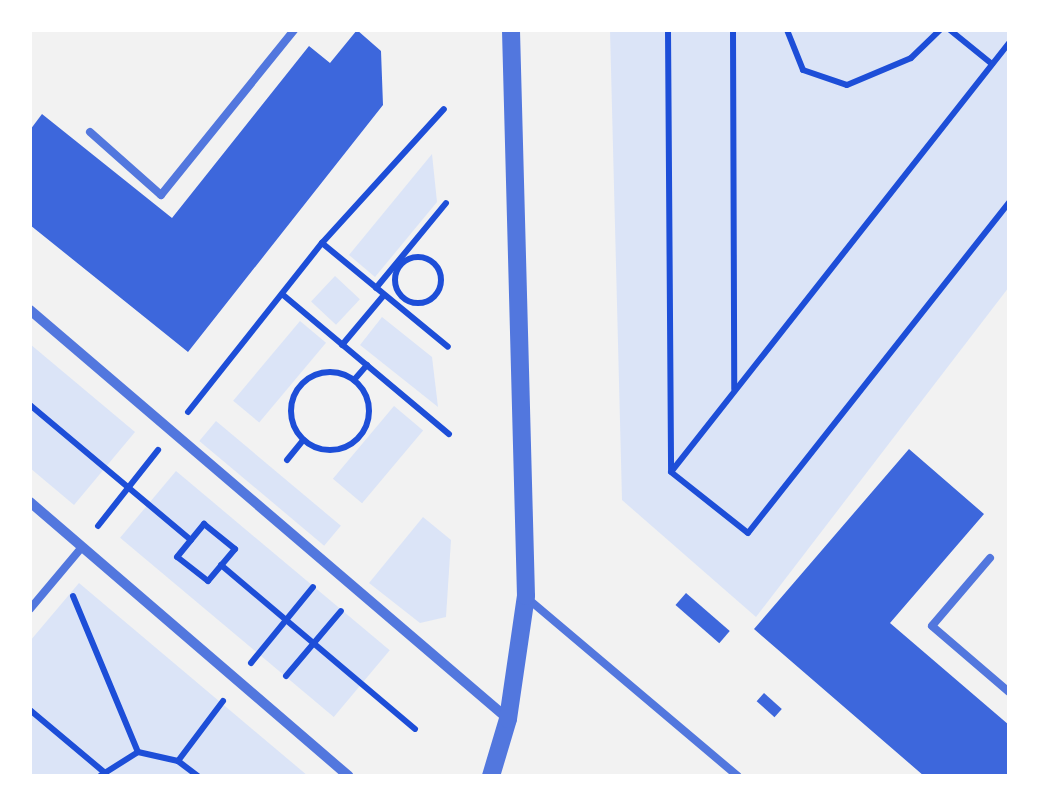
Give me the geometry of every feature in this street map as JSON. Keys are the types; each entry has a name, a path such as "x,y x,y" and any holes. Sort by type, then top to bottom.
{"street":[{"path":"491,776 508,718 526,596 511,30"},
{"path":"30,310 508,718"},
{"path":"30,502 348,776"}],"lane":[{"path":"90,132 161,196 294,30"},
{"path":"30,609 82,546"},
{"path":"990,558 932,626 1009,692"},
{"path":"526,596 738,776"}],"path":[{"path":"668,30 671,472"},
{"path":"733,30 734,392"},
{"path":"787,30 803,70 847,85 911,58 940,30"},
{"path":"950,30 992,64"},
{"path":"671,472 1009,43"},
{"path":"82,546 322,244 444,109"},
{"path":"671,472 748,532 1009,202"},
{"path":"376,288 446,203"},
{"path":"322,244 448,347"},
{"path":"426,258 443,279 427,301 405,299 396,288 397,265 426,258"},
{"path":"282,294 450,434"},
{"path":"342,345 384,295"},
{"path":"399,307 405,299"},
{"path":"354,380 366,365"},
{"path":"318,374 354,380 369,413 360,436 327,450 303,440 292,416 298,390 318,374"},
{"path":"30,405 191,540"},
{"path":"287,460 303,440"},
{"path":"204,524 234,549 221,566 208,581 177,556 204,524"},
{"path":"221,566 415,729"},
{"path":"61,571 138,752"},
{"path":"178,761 314,586"},
{"path":"286,676 342,610"},
{"path":"30,710 102,774 138,752 178,761 198,776"}],"shaded area":[{"path":"610,30 1009,30 1009,287 756,617 622,500"},
{"path":"432,154 437,202 375,277 349,255"},
{"path":"335,276 360,299 336,325 311,302"},
{"path":"382,317 432,357 438,407 360,345"},
{"path":"300,321 326,343 259,423 233,401"},
{"path":"30,344 135,432 74,505 30,468"},
{"path":"394,406 423,430 362,503 333,479"},
{"path":"216,421 341,526 324,546 199,441"},
{"path":"176,471 390,650 334,717 120,538"},
{"path":"423,517 451,540 446,617 420,623 369,583"},
{"path":"79,583 308,776 30,776 30,641"}],"building":[{"path":"357,30 381,51 383,105 188,352 30,225 30,130 42,114 172,218 309,46 330,63"},
{"path":"909,449 984,514 890,623 1009,725 1009,776 924,776 754,629"},
{"path":"686,593 730,631 719,643 676,605"},
{"path":"764,693 782,709 774,717 757,701"}]}
